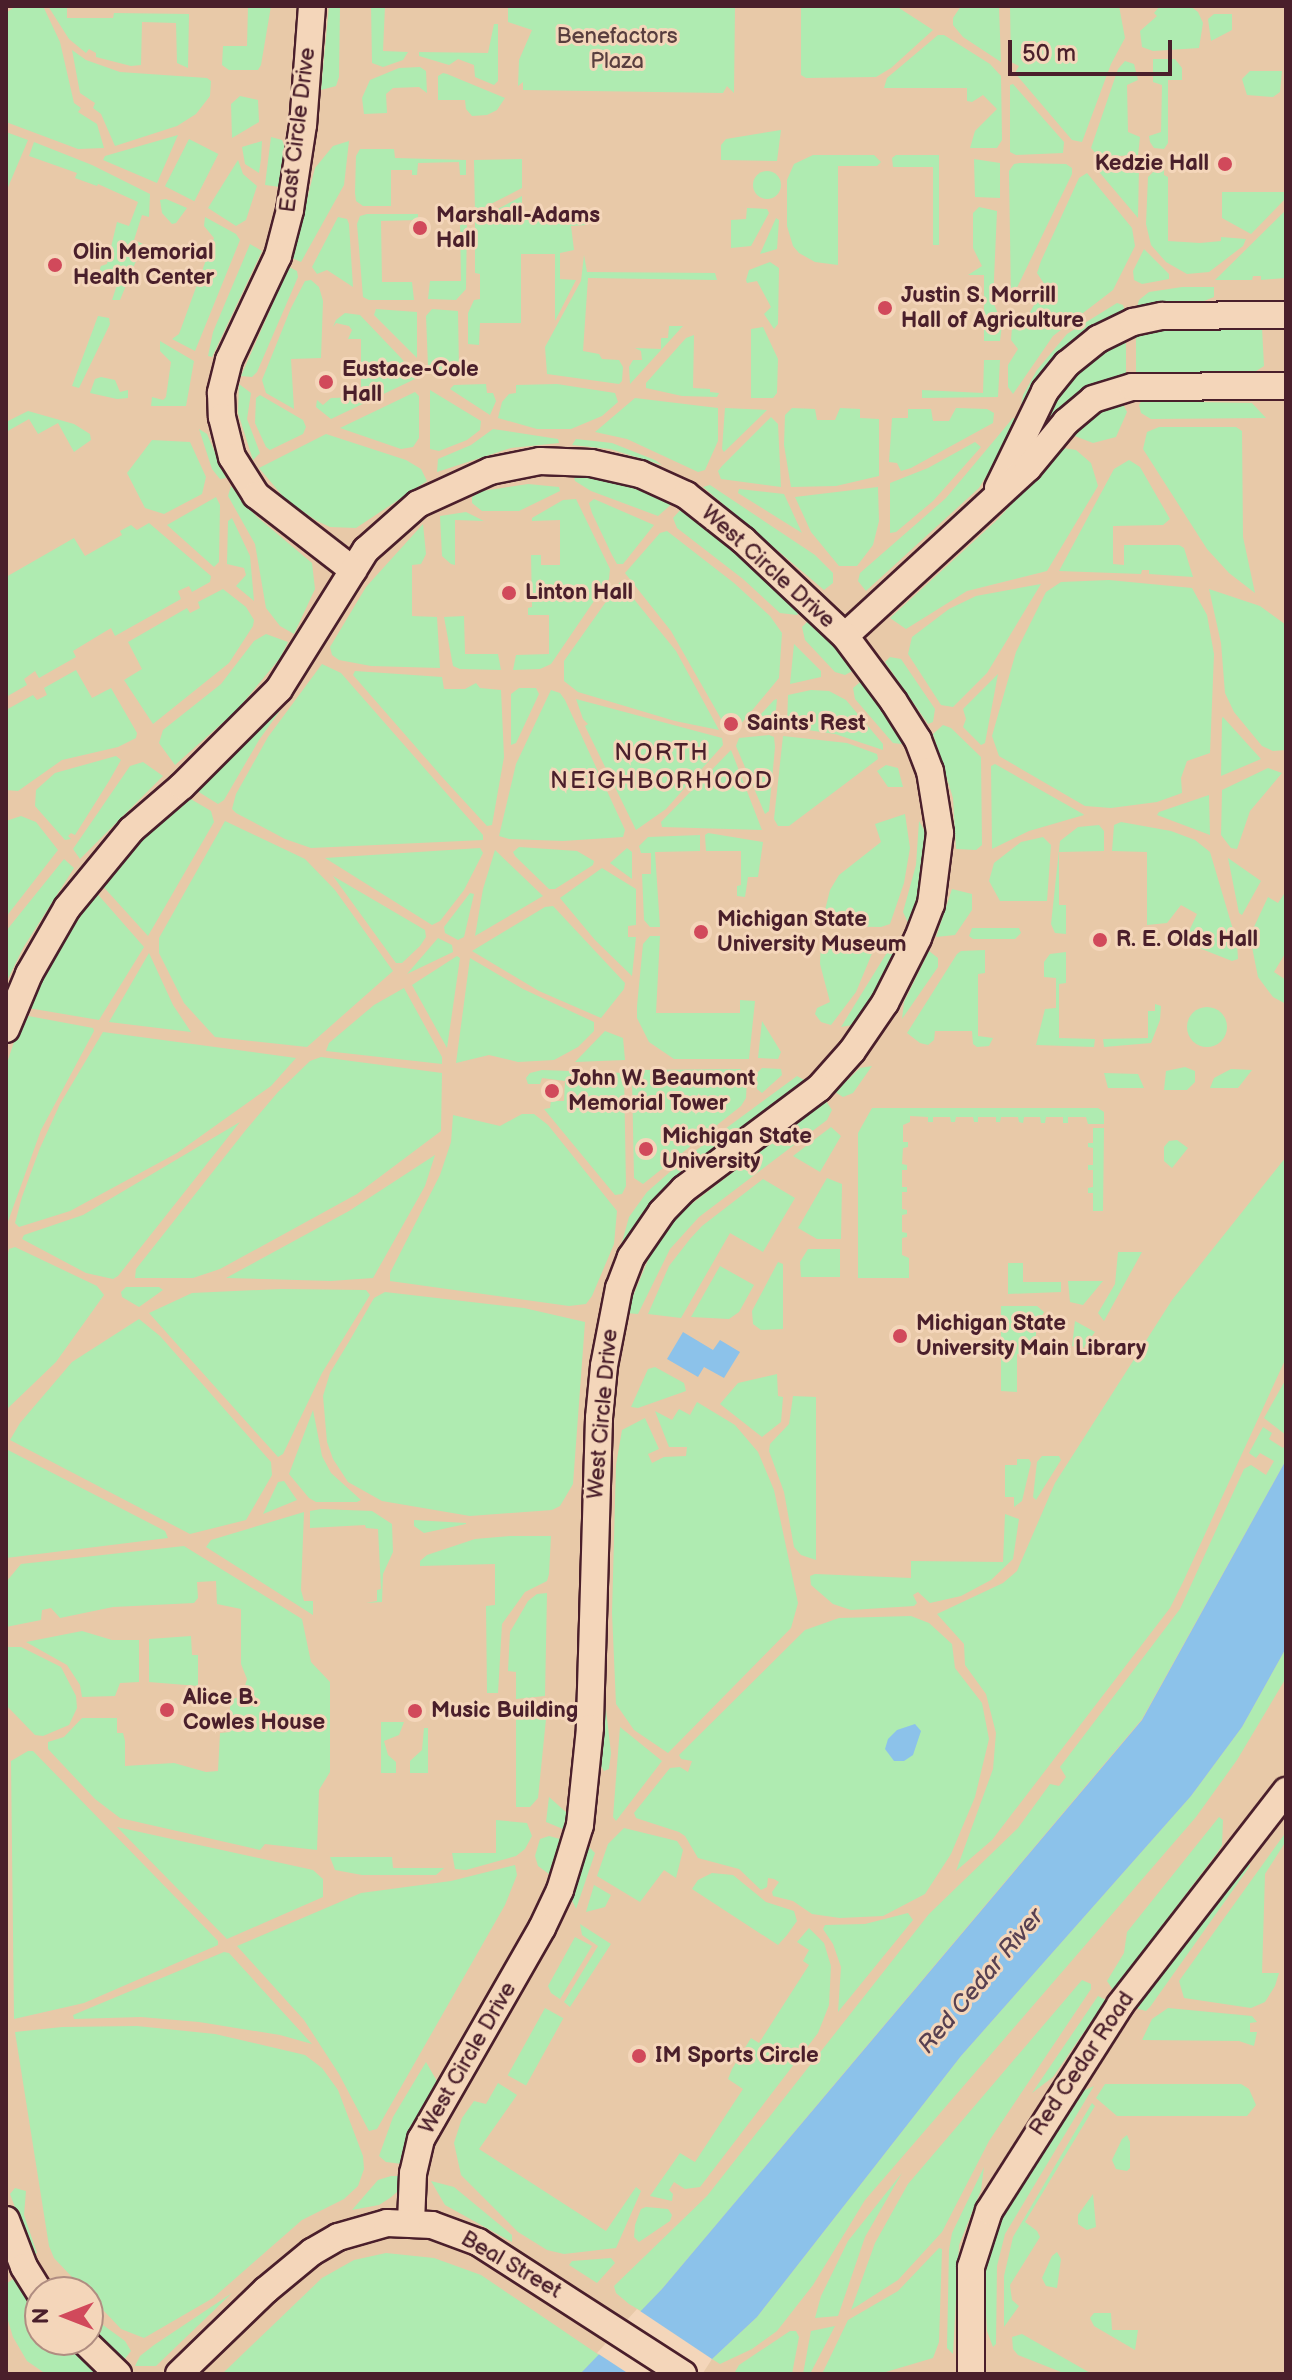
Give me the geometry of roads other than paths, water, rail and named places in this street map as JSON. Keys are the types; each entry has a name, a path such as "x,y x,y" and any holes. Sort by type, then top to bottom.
{"street":[{"name":"East Circle Drive","path":"312,6 303,125 290,210 278,256 229,360 221,393 222,417 232,457 256,495 353,570"},
{"path":"991,503 1045,391 1067,364 1098,339 1133,322 1162,316 1286,315"},
{"path":"845,636 1028,468 1078,409 1105,393 1132,387 1286,386"},
{"name":"West Circle Drive","path":"6,1029 29,974 74,899 131,830 192,776 279,689 366,550 399,518 464,479 514,465 591,463 640,474 686,495 743,540 845,636 918,740 930,771 940,833 931,904 902,972 852,1051 819,1088 684,1189 648,1230 623,1277 611,1319 599,1418 588,1766 580,1825 560,1890 542,1928 421,2139 413,2173 411,2223"},
{"name":"Red Cedar Road","path":"971,2374 971,2267 989,2211 1120,2005 1286,1791"},
{"path":"6,2220 30,2276"},
{"name":"Beal Street","path":"179,2374 266,2290 312,2252 363,2227 411,2223 455,2232 478,2242 683,2374"},
{"path":"99,2356 118,2374"}],"water":[{"path":"683,1332 713,1350 720,1340 740,1352 724,1378 704,1367 698,1377 667,1359"},
{"name":"Red Cedar River","path":"1286,1460 1286,1648 1242,1727 1191,1796 961,2056 757,2317 696,2374 580,2374 662,2289 1142,1720"},
{"path":"915,1724 921,1731 913,1755 904,1761 894,1761 885,1749 888,1739 897,1730"}],"place":[{"name":"Kedzie Hall","path":"1225,164"},
{"name":"Marshall-Adams Hall","path":"420,228"},
{"name":"Olin Memorial Health Center","path":"55,265"},
{"name":"Justin S. Morrill Hall of Agriculture","path":"885,308"},
{"name":"Eustace-Cole Hall","path":"326,382"},
{"name":"Linton Hall","path":"509,593"},
{"name":"Saints' Rest","path":"731,724"},
{"name":"Michigan State University Museum","path":"701,932"},
{"name":"R. E. Olds Hall","path":"1100,940"},
{"name":"John W. Beaumont Memorial Tower","path":"552,1091"},
{"name":"Michigan State University","path":"646,1149"},
{"name":"Michigan State University Main Library","path":"900,1336"},
{"name":"Alice B. Cowles House","path":"167,1710"},
{"name":"Music Building","path":"415,1711"},
{"name":"IM Sports Circle","path":"639,2056"}],"district":[{"name":"NORTH NEIGHBORHOOD","path":"662,767"}],"park label":[{"name":"Benefactors Plaza","path":"617,48"}]}
